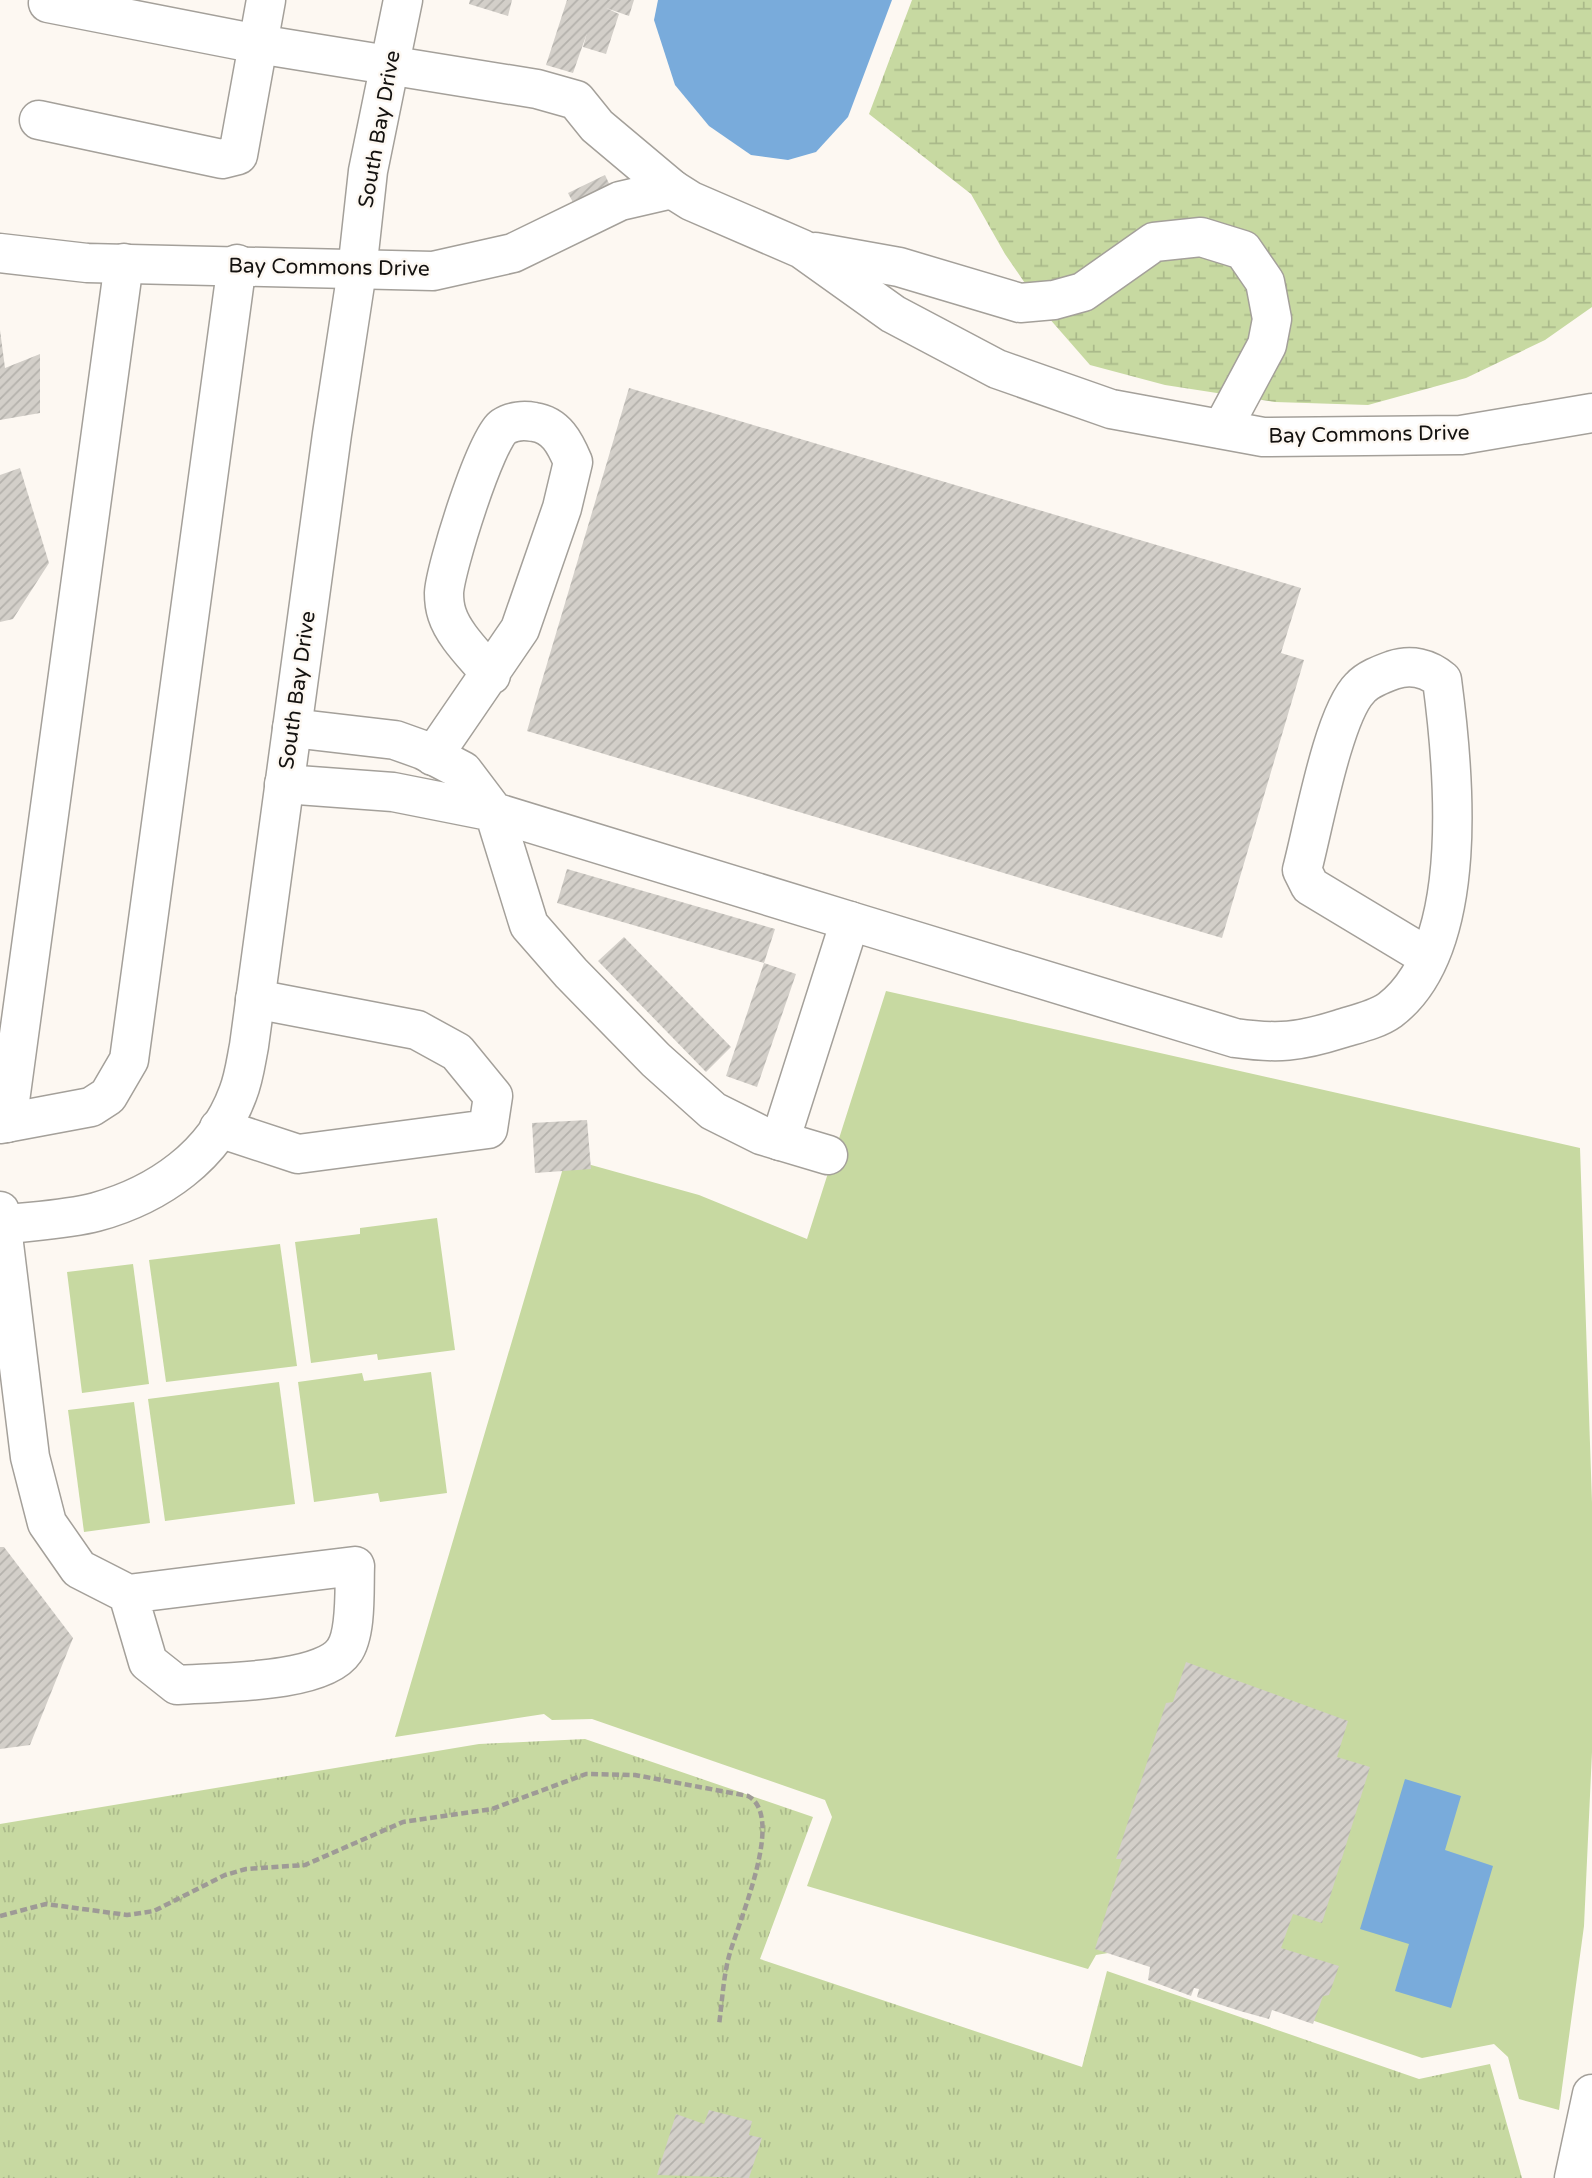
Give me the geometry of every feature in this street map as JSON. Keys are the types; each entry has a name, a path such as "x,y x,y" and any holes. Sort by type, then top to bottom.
{"street":[{"path":"39,120 222,159 238,156 266,0"},
{"name":"South Bay Drive","path":"0,1220 93,1213 139,1198 182,1172 219,1128 238,1093 249,1046 357,271 368,171 403,0"},
{"path":"48,3 258,44 537,89 576,100 597,126 672,189"},
{"name":"Bay Commons Drive","path":"0,253 87,263 237,264 357,271 433,271 513,253 620,201 672,189 691,201 802,249 893,314 997,369 1111,409 1263,437 1461,435 1592,413"},
{"path":"802,249 899,267 1020,303 1054,300 1083,292 1154,242 1201,237 1243,250 1265,282 1272,319 1267,345 1222,429"},
{"path":"124,263 3,1124 91,1107 108,1096 129,1060 237,264"},
{"path":"433,756 491,675 520,629 562,508 573,461 559,436 547,425 532,421 519,421 502,427 490,443 479,467 444,592 446,614 491,675"},
{"path":"284,784 393,792 494,811 1205,1030 1276,1044 1315,1037 1389,1011 1406,994 1428,957 1444,918 1453,847 1449,727 1442,680 1428,668 1400,667 1380,674 1360,687 1342,715 1302,870 1310,886 1428,957"},
{"path":"292,728 395,740 463,771 494,811 529,925 571,974 656,1060 713,1111 761,1135 828,1155"},
{"path":"780,1141 850,921"},
{"path":"219,1128 298,1154 488,1129 494,1096 457,1052 417,1030 255,999"},
{"path":"0,1220 15,1462 47,1523 79,1569 128,1594 355,1566 354,1616 344,1651 324,1667 293,1677 177,1685 148,1662 128,1594"},
{"path":"1574,2178 1592,2094"}],"path":[{"path":"0,1916 46,1904 140,1915 166,1907 225,1874 246,1869 304,1865 403,1822 492,1809 586,1774 635,1775 748,1796 755,1799 760,1811 761,1849 727,1961 719,2025"}],"green space":[{"path":"912,0 1592,0 1592,307 1545,340 1466,378 1368,405 1275,402 1165,385 1090,365 1048,317 1005,254 971,194 869,114"},
{"path":"886,991 1580,1148 1592,1503 1592,1752 1584,1926 1559,2110 1519,2099 1508,2057 1494,2044 1422,2058 1114,1952 1096,1955 1088,1969 807,1886 832,1817 825,1800 592,1719 552,1720 544,1714 395,1737 566,1158 699,1195 807,1239"},
{"path":"437,1218 455,1350 378,1360 377,1354 311,1363 295,1242 360,1234 360,1228"},
{"path":"280,1244 297,1366 166,1382 149,1260"},
{"path":"133,1264 149,1384 82,1393 67,1272"},
{"path":"431,1372 447,1493 380,1502 378,1493 314,1502 298,1382 362,1373 364,1381"},
{"path":"279,1382 295,1504 165,1521 148,1399"},
{"path":"134,1402 150,1523 84,1532 68,1410"},
{"path":"585,1739 813,1817 760,1959 1082,2067 1107,1971 1419,2079 1490,2064 1522,2178 0,2178 0,1824 479,1744"}],"water":[{"path":"658,0 892,0 848,117 816,152 788,160 751,155 709,126 675,85 654,20"},
{"path":"1405,1779 1461,1796 1445,1850 1493,1866 1451,2008 1395,1991 1409,1944 1360,1929"}],"building":[{"path":"470,0 512,0 508,16 469,4"},
{"path":"567,0 634,0 629,16 606,8 619,14 606,54 583,47 587,33 573,73 546,65"},
{"path":"605,175 613,192 577,210 568,193"},
{"path":"0,330 5,368 40,354 40,413 0,420"},
{"path":"629,388 1301,588 1281,653 1304,660 1222,938 527,731"},
{"path":"20,468 49,563 13,619 0,622 0,475"},
{"path":"567,869 775,929 764,963 557,903"},
{"path":"624,937 731,1047 706,1072 598,961"},
{"path":"764,963 796,974 757,1087 726,1076"},
{"path":"587,1120 591,1169 535,1173 532,1123"},
{"path":"0,1547 4,1547 73,1638 30,1745 0,1749"},
{"path":"1186,1662 1348,1721 1337,1757 1370,1767 1322,1923 1293,1914 1281,1948 1339,1966 1329,1995 1323,1996 1313,2024 1272,2010 1269,2019 1240,2011 1197,1997 1199,1989 1194,1988 1191,1996 1148,1980 1150,1967 1095,1949 1122,1859 1116,1859 1166,1703 1173,1702"},
{"path":"709,2110 752,2121 749,2135 762,2138 749,2178 657,2175 676,2114 704,2124"}]}
